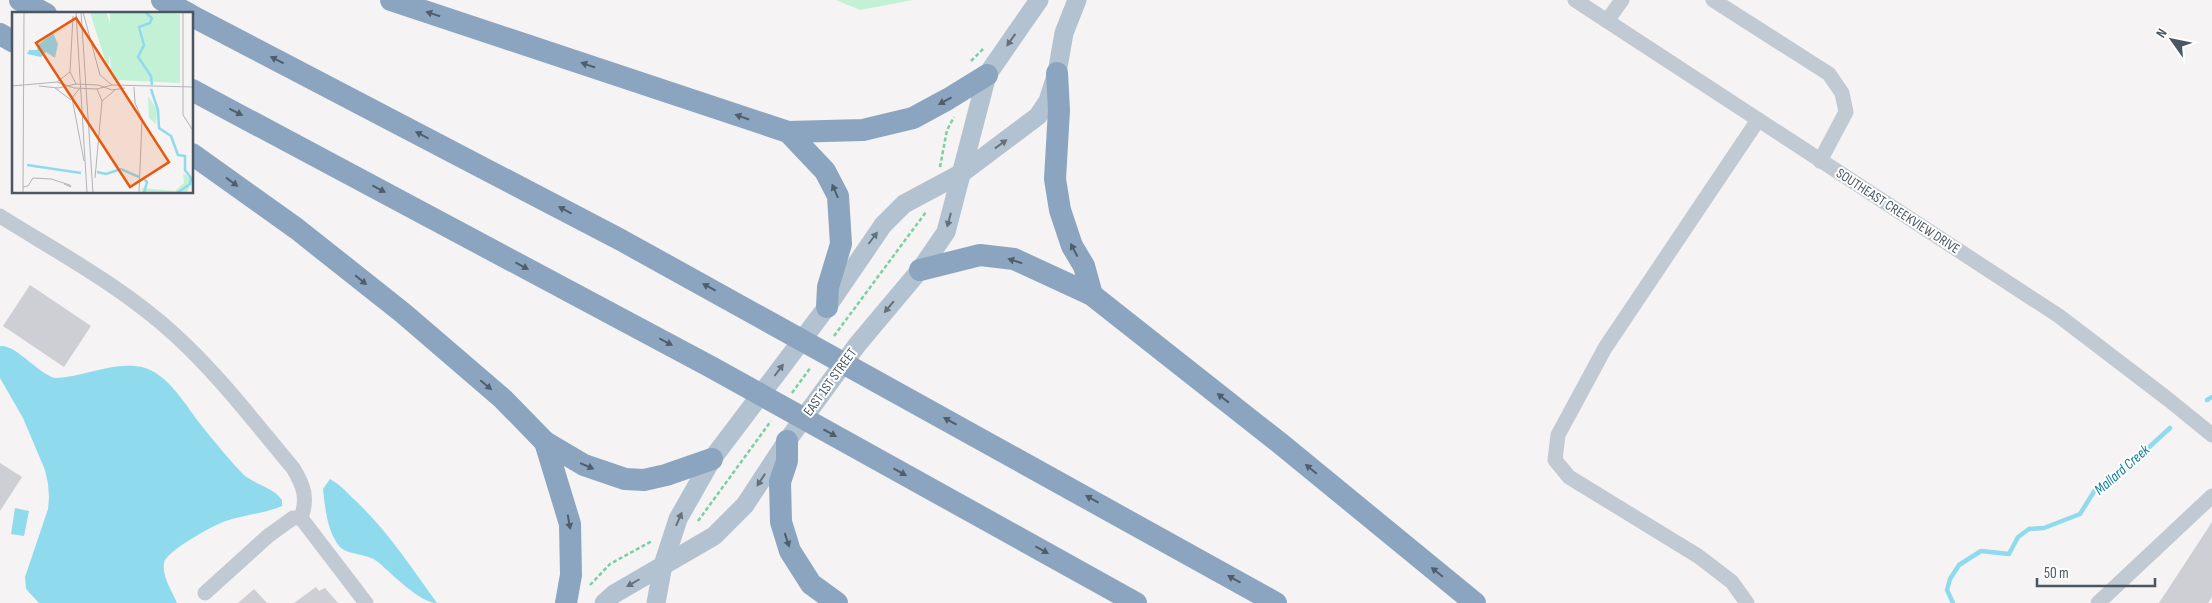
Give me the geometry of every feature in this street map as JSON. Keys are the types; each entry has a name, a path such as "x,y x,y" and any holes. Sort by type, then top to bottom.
{"highway":[{"path":"20,0 42,12"},
{"path":"162,0 185,12"},
{"path":"390,0 788,132 863,130 913,118 987,75"},
{"path":"194,17 422,135 751,311 1276,603"},
{"path":"0,34 12,41"},
{"path":"1057,73 1059,110 1055,179 1060,210 1072,246 1084,266 1092,294"},
{"path":"194,91 711,367 1136,603"},
{"path":"788,132 826,171 838,196 841,244 828,287 827,306"},
{"path":"194,155 297,229 403,313 503,399 545,442 584,465 625,479 652,479 712,460"},
{"path":"920,270 980,255 1014,260 1092,294 1281,444 1475,603"},
{"path":"787,441 787,461 780,482 781,522 790,551 812,584 837,603"},
{"path":"545,442 570,524 570,575 566,603"}],"main road":[{"name":"EAST 1ST STREET","path":"604,603 614,594 714,536 745,506 787,441 858,345 920,270 946,232 987,75 1039,0"},
{"path":"656,603 663,565 678,520 712,460 827,306 883,225 904,204 962,173 1038,116 1048,101 1057,73 1064,33 1077,0"}],"street":[{"name":"SOUTHEAST CREEKVIEW DRIVE","path":"1576,0 2059,316 2212,435"},
{"path":"1606,20 1622,0"},
{"path":"1713,0 1828,74 1842,93 1846,112 1820,161"},
{"path":"1747,603 1732,582 1698,556 1569,477 1555,460 1558,435 1605,348 1758,120"},
{"path":"0,216 102,279 174,333 204,362 293,468 302,483 306,496 301,518"},
{"path":"2098,603 2212,496"},
{"path":"205,593 274,531 293,518 301,518"},
{"path":"301,518 366,603"}],"green space":[{"path":"836,0 913,0 860,10"}],"water":[{"path":"0,346 13,349 41,371 55,378 120,366 142,367 151,370 176,391 201,425 238,469 244,475 278,496 282,500 282,506 223,522 172,552 164,563 164,568 166,579 177,603 39,603 26,589 25,577 48,509 48,484 45,470 23,418 0,378"},
{"path":"330,479 338,484 379,526 437,603 430,602 414,593 373,559 348,552 340,547 332,534 327,519 323,489"},
{"path":"15,508 29,511 24,536 11,534"}],"building":[{"path":"30,285 91,326 64,367 3,326"},
{"path":"0,463 22,477 0,511"},
{"path":"2212,522 2212,597 2208,603 2159,603"},
{"path":"316,587 319,591 325,588 338,603 294,603"},
{"path":"254,589 267,603 238,603"}],"waterway":[{"name":"Mallard Creek","path":"2207,400 2212,397"},
{"name":"Mallard Creek","path":"1953,603 1947,590 1950,579 1959,565 1981,551 2009,554 2018,537 2029,529 2044,528 2080,514 2095,490 2123,471 2170,428"}]}
